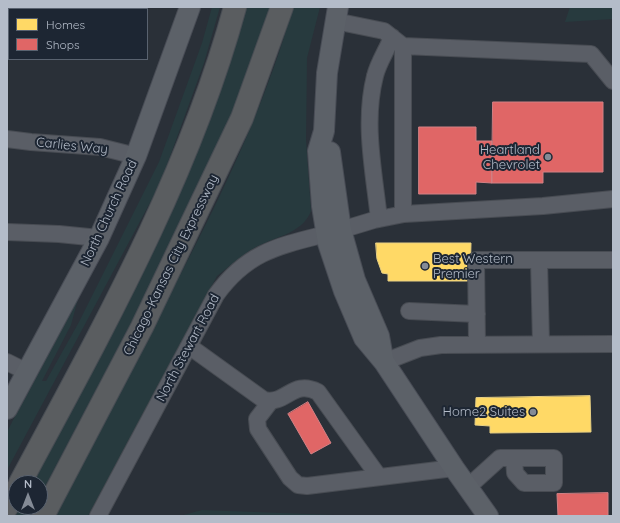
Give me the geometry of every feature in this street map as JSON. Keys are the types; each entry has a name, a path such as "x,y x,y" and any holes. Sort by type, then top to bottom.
{"highway":[{"path":"24,475 94,345 164,200 203,107 235,7"},
{"name":"Chicago-Kansas City Expressway","path":"43,516 142,327 242,118 282,7"}],"main road":[{"name":"North Church Road","path":"7,409 99,238 136,156 190,7"},
{"path":"336,14 327,73 324,131 330,149 334,232 379,336 384,362 454,468 488,516"}],"street":[{"path":"336,14 384,31 397,42 591,54 613,81"},
{"path":"397,42 403,214"},
{"path":"379,219 369,109 375,75 397,42"},
{"name":"Carlies Way","path":"7,139 100,147 136,156"},
{"name":"North Stewart Road","path":"98,516 216,295 237,270 264,252 379,219 403,214 543,206 613,199"},
{"path":"7,232 59,234 99,238"},
{"path":"477,344 476,260 613,260"},
{"path":"539,260 541,343"},
{"path":"409,311 477,314"},
{"path":"384,362 420,348 441,345 541,343 613,344"},
{"path":"189,346 264,400 270,402"},
{"path":"7,362 27,372"},
{"path":"379,477 318,392 311,388 298,388 281,398 270,402 257,419 258,429 290,478 298,485 307,486 454,468"},
{"path":"468,487 500,458 514,458 554,458 554,483 524,483 515,473 514,458"}],"green space":[{"path":"212,7 220,7 204,63 160,184 7,470 7,432 70,307 78,299 71,325 42,381 46,381 79,322 159,162 202,43"},
{"path":"243,7 271,7 223,137 190,212 48,481 48,475 34,475"},
{"path":"293,7 320,7 307,58 306,140 311,211 307,219 301,225 285,235 251,250 217,276 88,516 53,516 175,285 233,168 266,89"},
{"path":"570,7 613,7 613,19 565,22"},
{"path":"202,510 360,516 180,516"},
{"path":"13,515 30,515 29,516"}],"building: Homes":[{"name":"Best Western Premier","path":"376,243 471,243 470,281 388,281 388,274 382,273 377,259"},
{"name":"Home2 Suites","path":"590,396 591,432 490,433 490,426 475,425 476,398"}],"building: Shops":[{"name":"Heartland Chevrolet","path":"493,102 603,102 603,172 543,172 543,183 492,183"},
{"name":"Heartland Chevrolet","path":"419,127 476,127 476,141 492,141 492,183 476,182 476,194 419,194"},
{"path":"308,402 331,443 311,454 288,414"},
{"path":"608,493 608,516 558,516 557,494"}],"place":[{"name":"Heartland Chevrolet","path":"548,157"},
{"name":"Best Western Premier","path":"425,266"},
{"name":"Home2 Suites","path":"533,412"}]}
